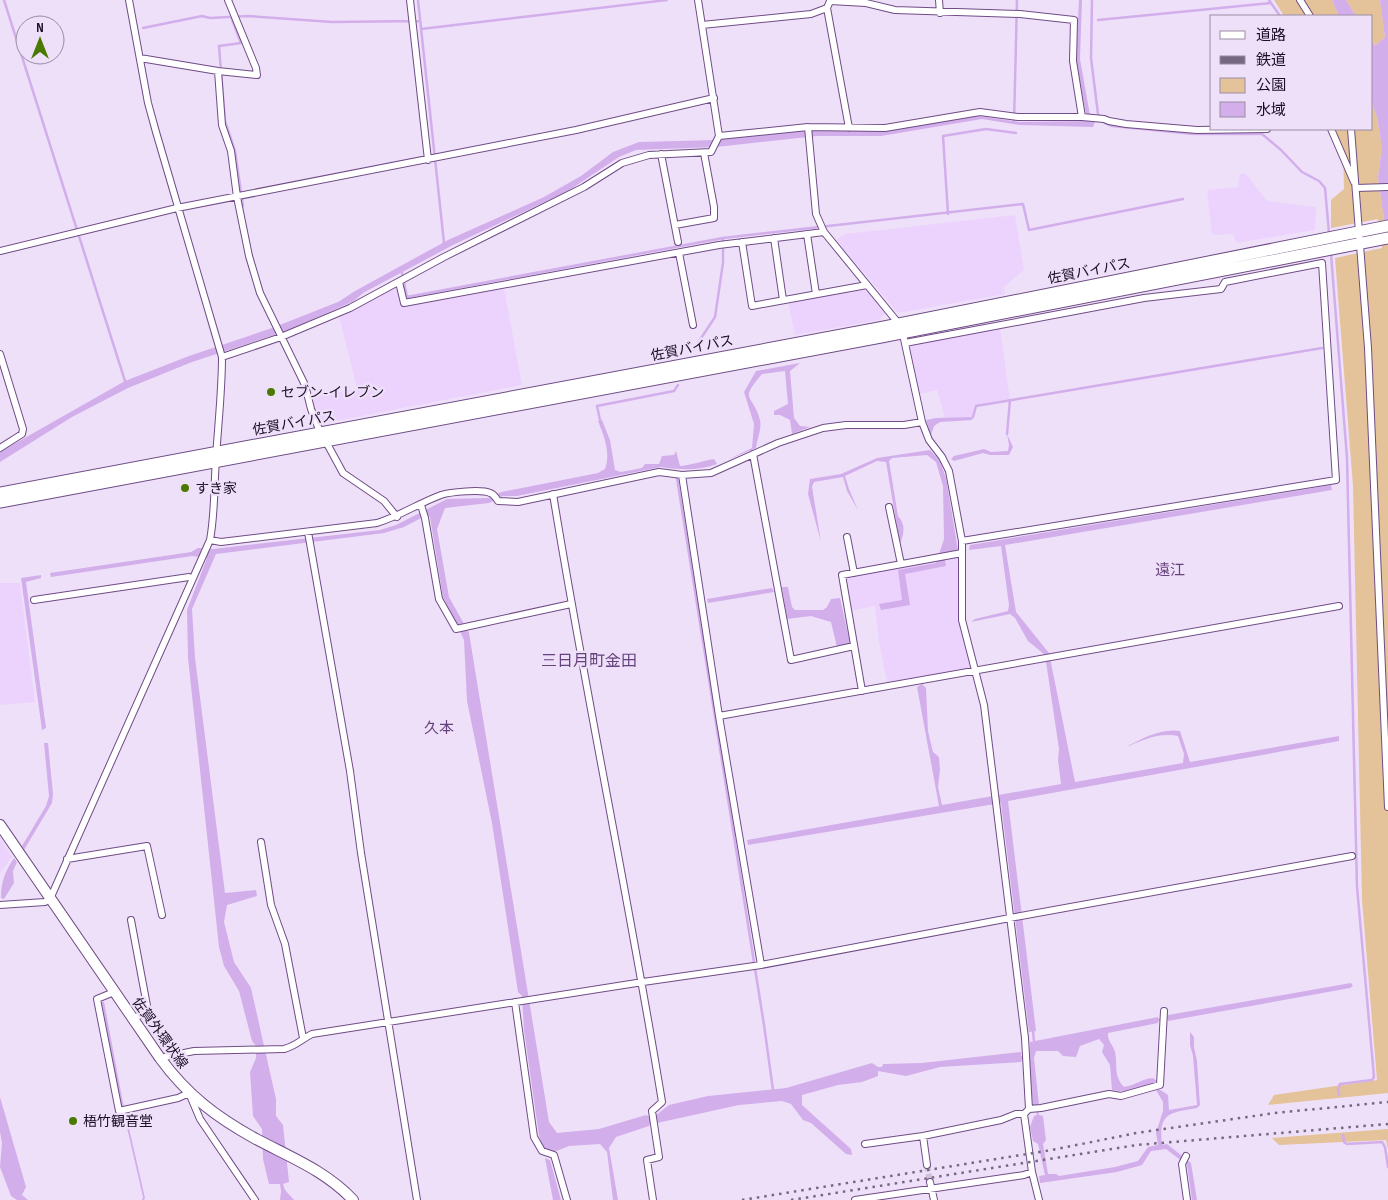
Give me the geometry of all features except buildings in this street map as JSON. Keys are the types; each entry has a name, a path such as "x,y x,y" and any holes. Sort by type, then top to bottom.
{"highway":[{"name":"佐賀バイパス","path":"1359,238 1388,226"},
{"name":"佐賀バイパス","path":"124,474 902,333 1192,271 1359,238 1388,238"},
{"path":"2,497 97,467 124,474"},
{"path":"2,497 98,491 124,474"}],"main road":[{"name":"佐賀外環状線","path":"0,825 160,1058 188,1093 215,1114 256,1139 320,1172 345,1191 353,1200"}],"street":[{"path":"0,905 45,902 50,899 207,547 214,521 222,357 177,208 148,103 129,0"},
{"path":"140,58 257,75 256,68 228,0"},
{"path":"410,0 428,160"},
{"path":"674,225 714,218 707,152 719,136 698,0"},
{"path":"939,0 940,13"},
{"path":"1300,0 1309,15"},
{"path":"849,128 827,8 830,1 866,3 895,10 940,13 1020,14 1074,20 1073,61 1082,117"},
{"path":"702,25 811,14 827,8"},
{"path":"221,71 222,125 230,152 249,256 260,293 274,324 296,363 305,385 310,409 343,473 384,501 397,517"},
{"path":"0,252 177,208 576,130 714,98"},
{"path":"719,136 808,127 885,128 980,112 1015,116 1082,117 1126,124 1210,130"},
{"path":"808,127 816,214 820,224 824,232 867,285 902,333 922,422 929,440 942,457 949,472 962,541 962,620 984,705 1012,918 1031,1108"},
{"path":"1331,130 1356,188"},
{"path":"1351,130 1368,348 1388,807"},
{"path":"222,357 281,337 350,308 584,187 622,163 636,158 661,154 707,152"},
{"path":"661,154 678,242"},
{"path":"1356,188 1388,187"},
{"path":"399,282 404,303 723,244 824,232"},
{"path":"807,234 816,294"},
{"path":"774,238 783,300"},
{"path":"742,242 752,306 867,285"},
{"path":"679,253 693,325"},
{"path":"902,333 1144,298 1221,289 1225,282 1322,263 1336,480 962,541"},
{"path":"0,354 23,428 22,434 0,448"},
{"path":"210,540 221,542 309,534 377,523 421,507 442,494 468,491 489,492 494,494 498,501 518,502 659,472 682,475 711,473 778,443 823,428 846,425 904,425 922,422"},
{"path":"753,454 791,660 854,646"},
{"path":"682,475 719,716 761,966"},
{"path":"553,494 571,604 643,982 662,1102 652,1111 659,1157 647,1160 653,1200"},
{"path":"421,507 425,518 439,599 456,629 571,604"},
{"path":"889,507 900,564"},
{"path":"309,534 350,771 361,853 417,1200"},
{"path":"847,537 854,573"},
{"path":"862,691 842,575 962,553"},
{"path":"34,600 188,577 192,579"},
{"path":"719,716 1339,606"},
{"path":"261,842 271,906 285,944 304,1038"},
{"path":"67,859 147,846 162,915"},
{"path":"160,1058 194,1051 284,1049 295,1047 304,1038 312,1034 643,982 761,966 1352,856"},
{"path":"131,920 148,1011 133,1019"},
{"path":"114,992 97,999 119,1112 178,1098 188,1093 200,1120 255,1200"},
{"path":"518,1002 534,1137 542,1151 554,1155 567,1200"},
{"path":"864,1144 923,1136 1001,1120 1016,1114 1024,1114 1031,1108 1041,1108 1108,1094 1121,1096 1160,1085 1164,1016"},
{"path":"1024,1114 1032,1172 1039,1200"},
{"path":"923,1136 927,1165"},
{"path":"1186,1156 1182,1164 1187,1200"},
{"path":"855,1200 932,1190 1024,1175 1032,1172"},
{"path":"930,1182 934,1200"}],"shaded area":[{"path":"1240,174 1246,174 1267,201 1316,207 1315,230 1236,243 1233,234 1212,235 1207,190 1238,187"},
{"path":"1015,215 1024,270 1004,287 1005,294 898,313 836,240 845,234"},
{"path":"398,286 402,306 504,288 522,385 320,424 314,413 311,395 357,389 339,316"},
{"path":"866,289 885,313 879,320 795,335 788,302"},
{"path":"1000,328 1010,400 976,406 973,417 945,418 937,390 919,394 909,351 910,346"},
{"path":"960,557 960,619 973,674 888,688 879,642 875,606 846,612 840,577"},
{"path":"0,583 20,583 35,702 0,705"},
{"path":"0,837 12,857 0,873"}],"green space":[{"path":"1274,0 1332,0 1339,15 1283,15"},
{"path":"1346,0 1380,0 1385,37 1375,46 1373,43 1373,15 1355,15"},
{"path":"1373,106 1377,117 1382,148 1378,177 1388,247 1388,1093 1268,1105 1274,1095 1377,1080 1362,900 1353,486 1335,258 1382,248 1378,219 1331,228 1331,200 1344,189 1343,151 1334,130 1373,130"},
{"path":"1388,1129 1388,1149 1386,1140 1279,1145 1272,1138"}],"water":[{"path":"1079,0 1082,0 1080,59 1091,121 1095,122 1093,127 1019,125 982,119 881,136 817,136 716,147 636,150 619,157 568,191 453,245 363,293 354,301 286,331 192,362 128,388 72,417 0,462 0,452 125,381 338,302 448,240 544,197 581,176 613,152 639,142 715,140 815,130 881,131 979,116 1019,122 1085,121 1086,114 1076,60"},
{"path":"1332,0 1346,0 1355,15 1339,15"},
{"path":"1380,0 1388,0 1388,247 1378,177 1382,148 1377,117 1373,106 1373,43 1375,46 1385,37"},
{"path":"800,363 790,371 794,418 800,426 810,427 792,434 790,420 780,415 774,415 774,411 788,404 785,371 762,374 749,394 760,420 756,448 727,460 752,448 754,424 744,392 756,371"},
{"path":"973,417 972,420 940,422 934,426 931,435 926,420 936,418"},
{"path":"602,420 610,440 615,470 621,472 642,468 645,464 659,464 662,456 674,455 676,451 680,466 714,459 717,464 689,469 661,467 517,496 503,496 489,503 445,508 437,529 449,597 469,633 549,1122 557,1133 599,1129 646,1115 650,1117 655,1116 669,1105 708,1096 786,1088 872,1063 882,1067 883,1064 922,1063 1021,1052 1021,1056 1030,1055 1030,1042 1158,1017 1158,1023 1108,1033 1108,1038 1115,1052 1118,1078 1124,1087 1153,1078 1157,1081 1155,1085 1127,1092 1112,1090 1110,1065 1102,1052 1104,1045 1099,1039 1080,1046 1076,1057 1063,1056 1058,1051 1036,1051 1034,1058 1039,1105 1037,1106 1039,1115 1043,1116 1046,1140 1043,1144 1048,1174 1059,1176 1115,1167 1138,1161 1148,1147 1158,1145 1156,1133 1163,1111 1163,1102 1156,1090 1159,1089 1168,1095 1169,1110 1197,1105 1190,1032 1194,1037 1200,1105 1197,1108 1180,1111 1168,1116 1164,1120 1161,1134 1162,1145 1167,1144 1191,1163 1197,1200 1192,1200 1187,1165 1166,1149 1151,1151 1142,1165 1117,1172 1040,1183 1039,1176 1045,1175 1038,1144 1033,1141 1030,1127 1034,1116 1037,1115 1035,1106 1033,1106 1029,1059 1022,1059 1021,1062 940,1067 906,1076 878,1071 878,1076 862,1082 838,1085 802,1095 802,1105 851,1149 852,1155 846,1154 811,1123 803,1120 791,1104 782,1101 739,1105 657,1123 656,1120 651,1121 649,1126 616,1137 609,1148 618,1200 613,1200 607,1152 600,1144 569,1146 554,1152 543,1148 539,1136 524,1030 522,996 518,992 492,823 467,701 464,640 443,597 430,517 427,515 404,527 384,533 216,554 192,609 195,658 225,893 256,890 257,896 227,905 224,922 234,962 251,988 276,1099 276,1116 283,1125 289,1182 283,1184 285,1190 294,1200 280,1200 280,1184 269,1184 263,1159 262,1129 253,1116 250,1072 256,1058 256,1046 252,1041 239,991 224,966 219,947 188,658 187,610 207,558 192,556 51,577 50,573 191,552 198,548 213,549 380,530 396,525 447,499 489,498 501,492 598,473 605,469 607,463 607,451 598,421"},
{"path":"1007,434 1013,447 1009,455 983,453 954,461 951,459 954,456 984,449 991,452 1008,451"},
{"path":"930,450 940,461 946,478 958,550 947,552 946,566 905,574 910,605 881,610 879,604 902,600 898,570 936,563 944,539 943,486 936,462 927,455 892,458 889,461 898,516 903,526 900,544 886,462 877,461 845,476 858,510 847,491 843,477 814,482 812,487 821,542 808,494 810,479 841,474 877,458"},
{"path":"1331,485 1332,490 1005,545 1016,612 1049,653 1075,782 1183,763 1184,754 1178,736 1158,736 1126,747 1152,734 1166,731 1180,731 1190,762 1339,736 1339,741 1008,801 1036,1031 1029,1032 1001,803 748,845 747,840 939,806 917,687 922,684 926,688 928,731 933,752 939,757 938,787 942,805 1061,784 1058,760 1059,749 1045,655 1028,641 1015,618 1010,614 971,622 975,619 1008,611 1009,605 1001,546 969,550 970,545"},
{"path":"41,575 41,578 26,582 46,728 42,730 21,578"},
{"path":"782,587 788,587 792,607 795,610 823,610 831,599 840,598 850,643 837,647 831,622 811,616 787,619"},
{"path":"772,588 774,592 708,603 707,599"},
{"path":"44,743 48,743 53,794 52,803 24,850 22,846 46,806 49,796"},
{"path":"14,858 17,862 13,871 14,883 4,899 1,898 3,882"},
{"path":"1351,983 1353,986 1350,988 1168,1021 1168,1015"},
{"path":"0,1097 26,1187 22,1195 28,1200 17,1200 11,1196 0,1167 2,1143 0,1132"},
{"path":"124,1115 126,1115 144,1200 142,1200 143,1197"},
{"path":"545,1158 550,1160 561,1200 553,1200"}],"waterway":[{"path":"4,0 125,381"},
{"path":"418,0 444,243"},
{"path":"421,29 667,0"},
{"path":"1014,123 1017,0"},
{"path":"1092,0 1091,58 1098,114 1105,123 1112,126 1194,134 1262,134 1302,172 1319,181 1325,188 1329,233"},
{"path":"1269,0 1279,15"},
{"path":"1098,20 1271,3"},
{"path":"143,28 202,16 210,18 248,16 332,22 420,21"},
{"path":"231,17 241,43 219,46 225,121 235,151 243,206"},
{"path":"948,214 943,136 986,129 1016,133"},
{"path":"402,273 407,297 723,238 1023,204 1029,230 1183,199"},
{"path":"692,352 715,317 723,263 723,238"},
{"path":"1331,254 1347,458 1357,887 1374,1077 1372,1080 1340,1084 1338,1089 1339,1095"},
{"path":"973,417 976,406 1322,348"},
{"path":"600,420 597,406 674,391 678,385"},
{"path":"1007,434 1010,400"},
{"path":"677,478 773,1090"},
{"path":"103,1003 124,1115"},
{"path":"1158,1020 1168,1018"},
{"path":"1033,1031 1034,1041"},
{"path":"1343,1135 1344,1142 1347,1144 1382,1142 1385,1147 1388,1167"}],"tunnel":[{"path":"927,1165 930,1182"}],"railway":[{"path":"742,1200 1052,1150 1136,1133 1275,1113 1388,1102"},
{"path":"791,1200 1137,1145 1388,1124"}],"place":[{"name":"セブン-イレブン","path":"271,392"},
{"name":"すき家","path":"185,488"},
{"name":"梧竹観音堂","path":"73,1121"}],"district":[{"name":"遠江","path":"1170,570"},
{"name":"三日月町金田","path":"589,661"},
{"name":"久本","path":"439,728"}]}
